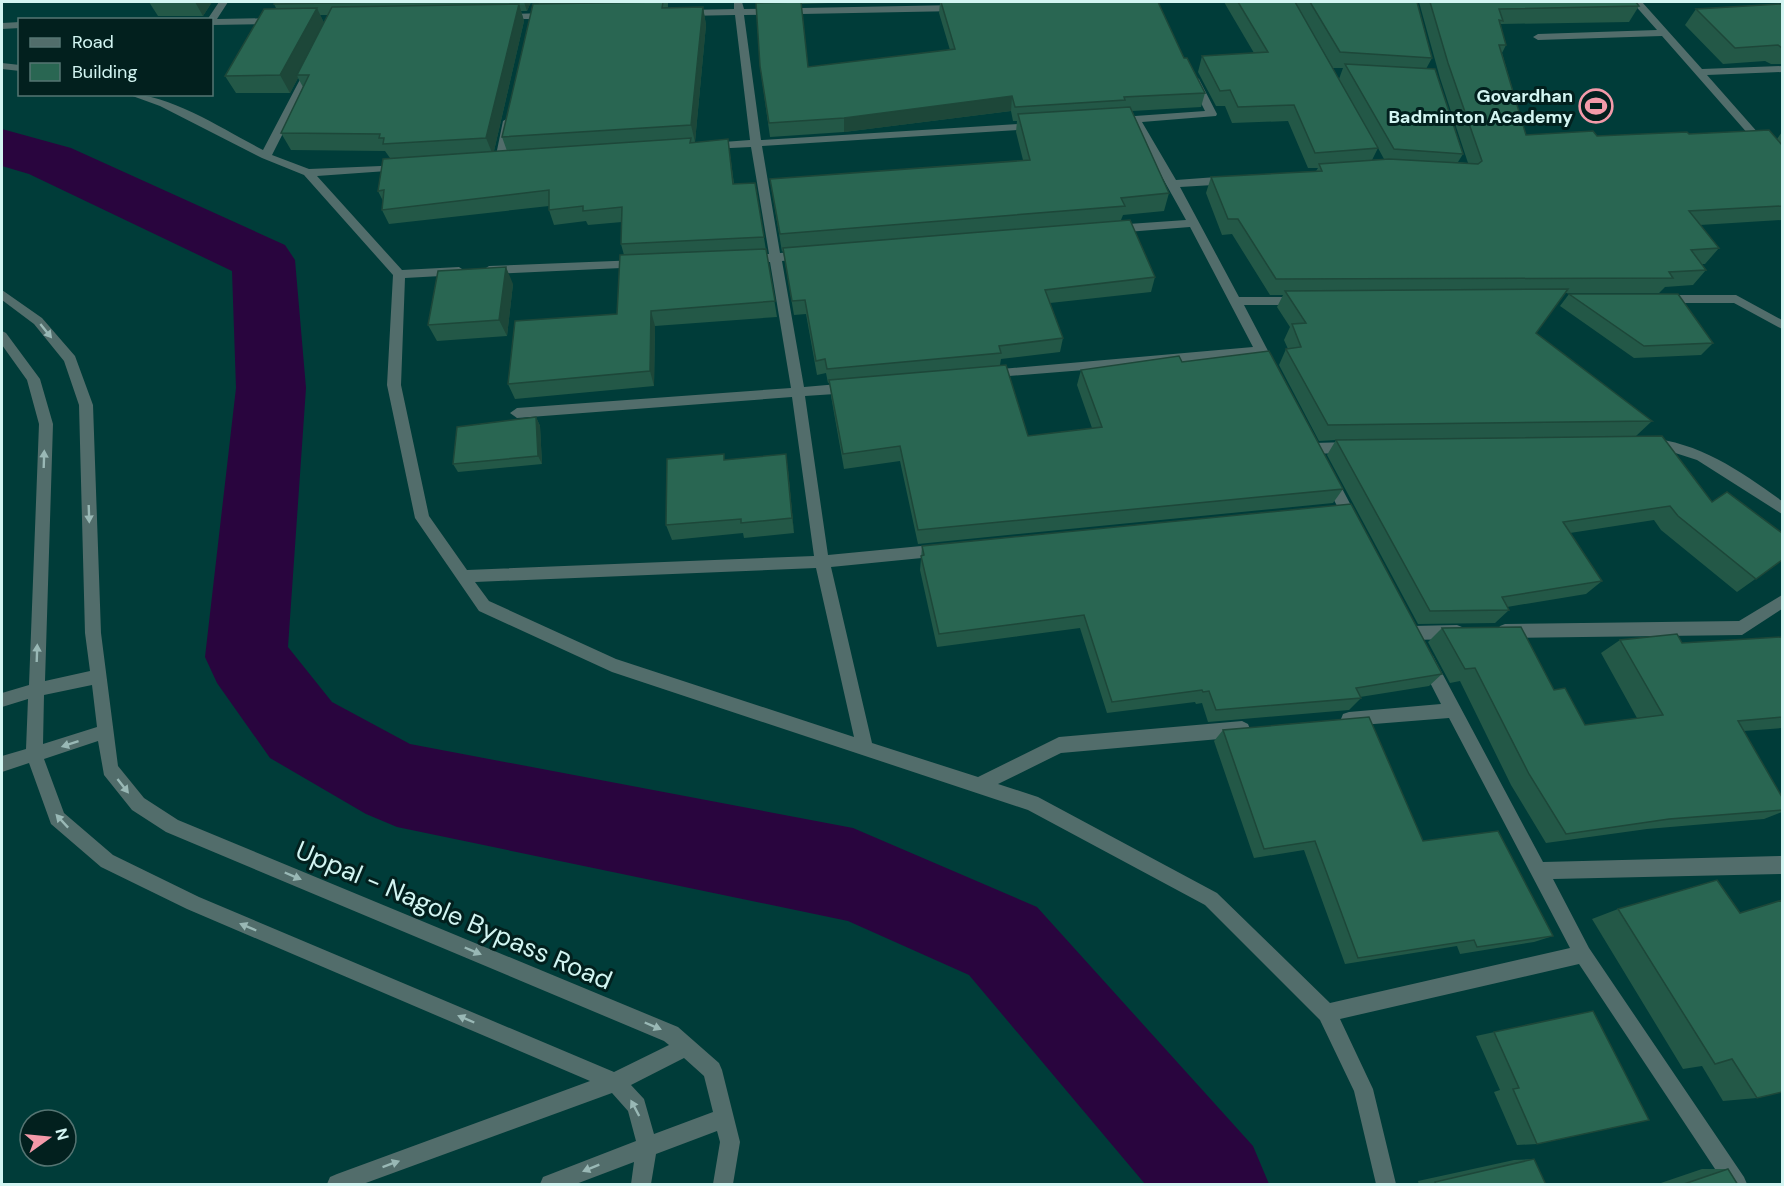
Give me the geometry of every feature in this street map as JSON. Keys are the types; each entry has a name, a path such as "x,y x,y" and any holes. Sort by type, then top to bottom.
{"street":[{"path":"213,19 223,2"},
{"path":"531,22 536,2"},
{"path":"1637,2 1782,166"},
{"path":"738,7 756,144 798,392 822,562 865,748"},
{"path":"669,13 738,7 972,8"},
{"path":"486,17 531,22 566,15"},
{"path":"213,21 290,20"},
{"path":"2,26 18,25"},
{"path":"1538,36 1664,33"},
{"path":"266,156 314,62"},
{"path":"1111,121 1212,114 1187,64"},
{"path":"2,66 18,68"},
{"path":"1700,72 1782,69"},
{"path":"146,96 167,99 266,156 308,173 399,274 394,386 422,518 484,606 612,665 1032,802 1211,899 1327,1012 1363,1089 1386,1185"},
{"path":"500,160 512,105"},
{"path":"1135,119 1173,184 1277,380"},
{"path":"697,147 1052,124"},
{"path":"308,173 409,166"},
{"path":"1173,184 1242,179"},
{"path":"1101,231 1194,223"},
{"path":"740,259 821,254"},
{"path":"399,274 657,263"},
{"name":"Uppal - Nagole Bypass Road","path":"2,294 38,321 70,359 86,405 93,633 104,732 110,769 138,804 172,826 671,1034 712,1070 730,1142 723,1185"},
{"path":"1653,299 1736,299 1782,325"},
{"path":"1235,301 1318,301"},
{"path":"2,336 33,379 46,424 34,754 57,818 107,861 193,903 615,1082 638,1106 647,1146 641,1185"},
{"path":"976,376 1262,351"},
{"path":"518,413 869,386"},
{"path":"1358,531 1341,511 1310,443 1360,447"},
{"path":"1632,443 1667,443 1708,459 1782,508"},
{"path":"462,576 822,562 953,549"},
{"path":"1495,631 1742,628 1782,601"},
{"path":"1471,632 1409,628 1583,954 1737,1185"},
{"path":"2,700 35,690 98,677"},
{"path":"1334,720 1453,710"},
{"path":"978,785 1059,745 1262,727"},
{"path":"2,764 104,732"},
{"path":"1538,871 1782,865"},
{"path":"1327,1012 1583,954"},
{"path":"337,1185 615,1082 686,1047"},
{"path":"550,1185 724,1118"}],"building":[{"path":"275,2 388,2 274,4"},
{"path":"663,2 662,8 703,7 691,125 502,137 533,4"},
{"path":"801,2 808,67 955,49 941,2 1158,2 1184,58 1187,58 1205,93 1124,97 1125,100 1015,107 1012,96 844,118 769,123 760,66 756,3"},
{"path":"1238,2 1295,2 1378,148 1315,153 1294,105 1238,107 1230,90 1220,91 1202,56 1268,52"},
{"path":"1310,2 1417,2 1432,58 1340,52"},
{"path":"1430,2 1636,2 1639,6 1499,9 1503,21 1499,20 1506,45 1499,45 1526,135 1593,131 1597,136 1769,130 1782,145 1782,206 1689,211 1719,248 1691,250 1706,270 1669,272 1673,278 1276,279 1238,219 1228,219 1211,177 1322,171 1319,164 1389,159 1478,164 1482,161 1448,63"},
{"path":"519,4 486,138 383,144 384,138 379,138 380,134 281,133 309,75 297,75 332,7"},
{"path":"1782,4 1782,48 1778,45 1735,48 1696,9"},
{"path":"317,8 280,75 225,76 264,9"},
{"path":"1345,64 1435,69 1463,154 1394,149"},
{"path":"1130,107 1169,193 1121,198 1125,206 780,234 770,179 1030,160 1018,114"},
{"path":"691,138 690,143 728,139 733,184 755,183 764,237 621,244 622,207 583,211 583,206 549,210 549,190 382,210 384,190 378,191 383,159"},
{"path":"1130,220 1155,277 1045,290 1063,338 999,346 1001,353 827,369 825,359 816,361 805,300 792,301 783,248"},
{"path":"766,249 775,301 651,311 650,371 508,384 515,321 617,314 620,255"},
{"path":"506,267 499,320 428,325 438,271"},
{"path":"1568,289 1536,333 1652,421 1328,425 1286,349 1301,347 1292,324 1306,323 1285,291"},
{"path":"1569,294 1678,294 1713,343 1644,346"},
{"path":"1269,351 1343,489 918,530 900,446 843,454 829,380 1006,365 1028,436 1102,427 1081,370 1179,356 1182,362"},
{"path":"536,417 538,456 453,464 457,427"},
{"path":"1662,436 1712,502 1727,492 1782,533 1782,560 1756,579 1678,516 1670,506 1563,522 1602,581 1502,597 1509,610 1430,611 1336,440"},
{"path":"724,454 724,460 786,454 792,518 741,523 741,519 666,525 667,459"},
{"path":"1351,504 1442,674 1356,688 1361,698 1216,710 1209,691 1203,692 1202,690 1112,702 1084,615 939,634 921,556 924,555 922,546"},
{"path":"1521,627 1554,690 1565,688 1585,725 1663,715 1620,640 1677,634 1682,643 1782,637 1782,717 1738,721 1782,797 1782,810 1669,819 1566,834 1529,774 1475,668 1465,669 1442,628"},
{"path":"1369,717 1423,841 1498,831 1553,936 1477,947 1474,940 1358,958 1315,841 1264,849 1223,730"},
{"path":"1717,880 1740,913 1782,900 1782,1092 1757,1098 1732,1059 1715,1064 1618,909"},
{"path":"1593,1011 1649,1120 1537,1144 1513,1089 1519,1088 1494,1032"},
{"path":"1534,1159 1546,1185 1436,1185 1435,1182"},
{"path":"1728,1169 1738,1185 1681,1185"}],"waterway":[{"path":"2,147 50,161 263,260 271,388 246,657 301,730 397,784 853,875 1003,941 1215,1184"}],"place":[{"name":"Govardhan Badminton Academy","path":"1596,106"}]}
